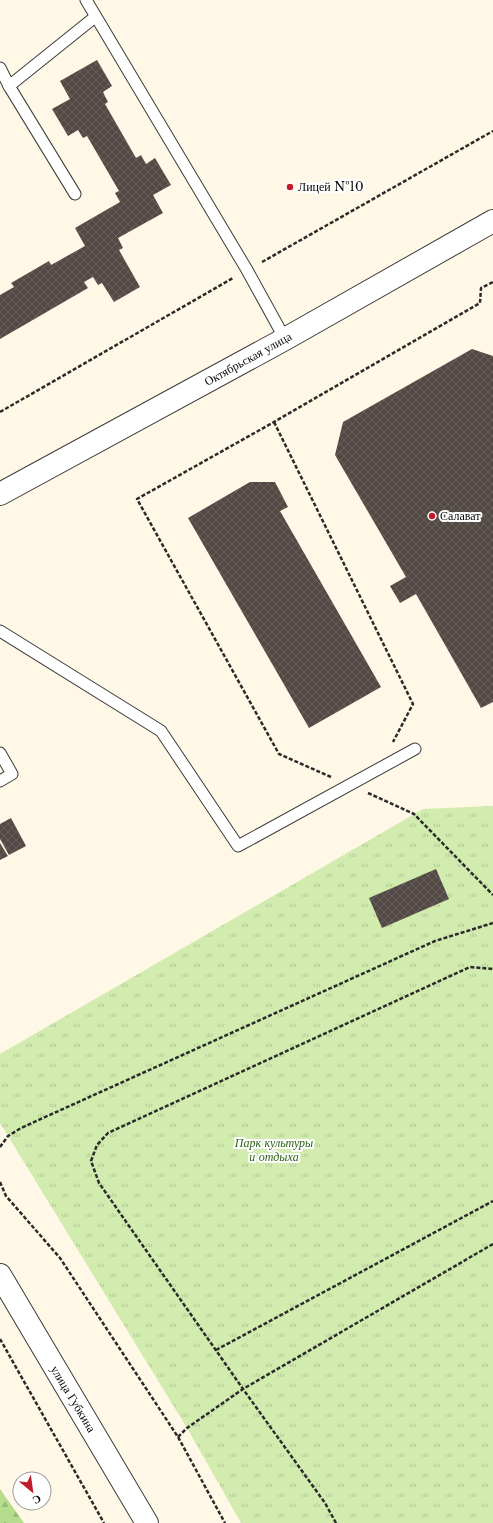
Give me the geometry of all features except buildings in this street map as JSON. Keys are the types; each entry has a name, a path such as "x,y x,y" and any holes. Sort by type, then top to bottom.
{"street":[{"name":"Октябрьская улица","path":"0,494 285,339 493,221"},
{"name":"улица Губкина","path":"0,1275 147,1523"}],"lane":[{"path":"86,0 247,270 285,339"},
{"path":"9,86 96,17"},
{"path":"0,68 9,86 75,194"},
{"path":"0,631 161,731 238,846 415,749"},
{"path":"0,753 12,774 0,781"}],"path":[{"path":"350,785 279,754 138,499 480,302 481,288 493,282"},
{"path":"274,422 413,704 367,793 414,814 493,895"},
{"path":"0,1148 8,1136 28,1125 435,941 493,923"},
{"path":"336,1523 326,1503 243,1389 99,1183 91,1161 97,1145 108,1133 470,967 493,969"},
{"path":"0,1182 6,1196 60,1258 178,1437 225,1523"},
{"path":"216,1350 493,1201"},
{"path":"178,1437 188,1428 243,1389 493,1244"},
{"path":"0,1338 104,1523"}],"green space":[{"name":"Парк культуры и отдыха","path":"493,806 493,1523 241,1523 187,1428 0,1123 0,1054 423,809"},
{"path":"0,1489 12,1506 12,1511 16,1511 24,1523 0,1523"}],"place":[{"name":"Лицей №10","path":"290,187"},
{"name":"Салават","path":"432,516"}]}
